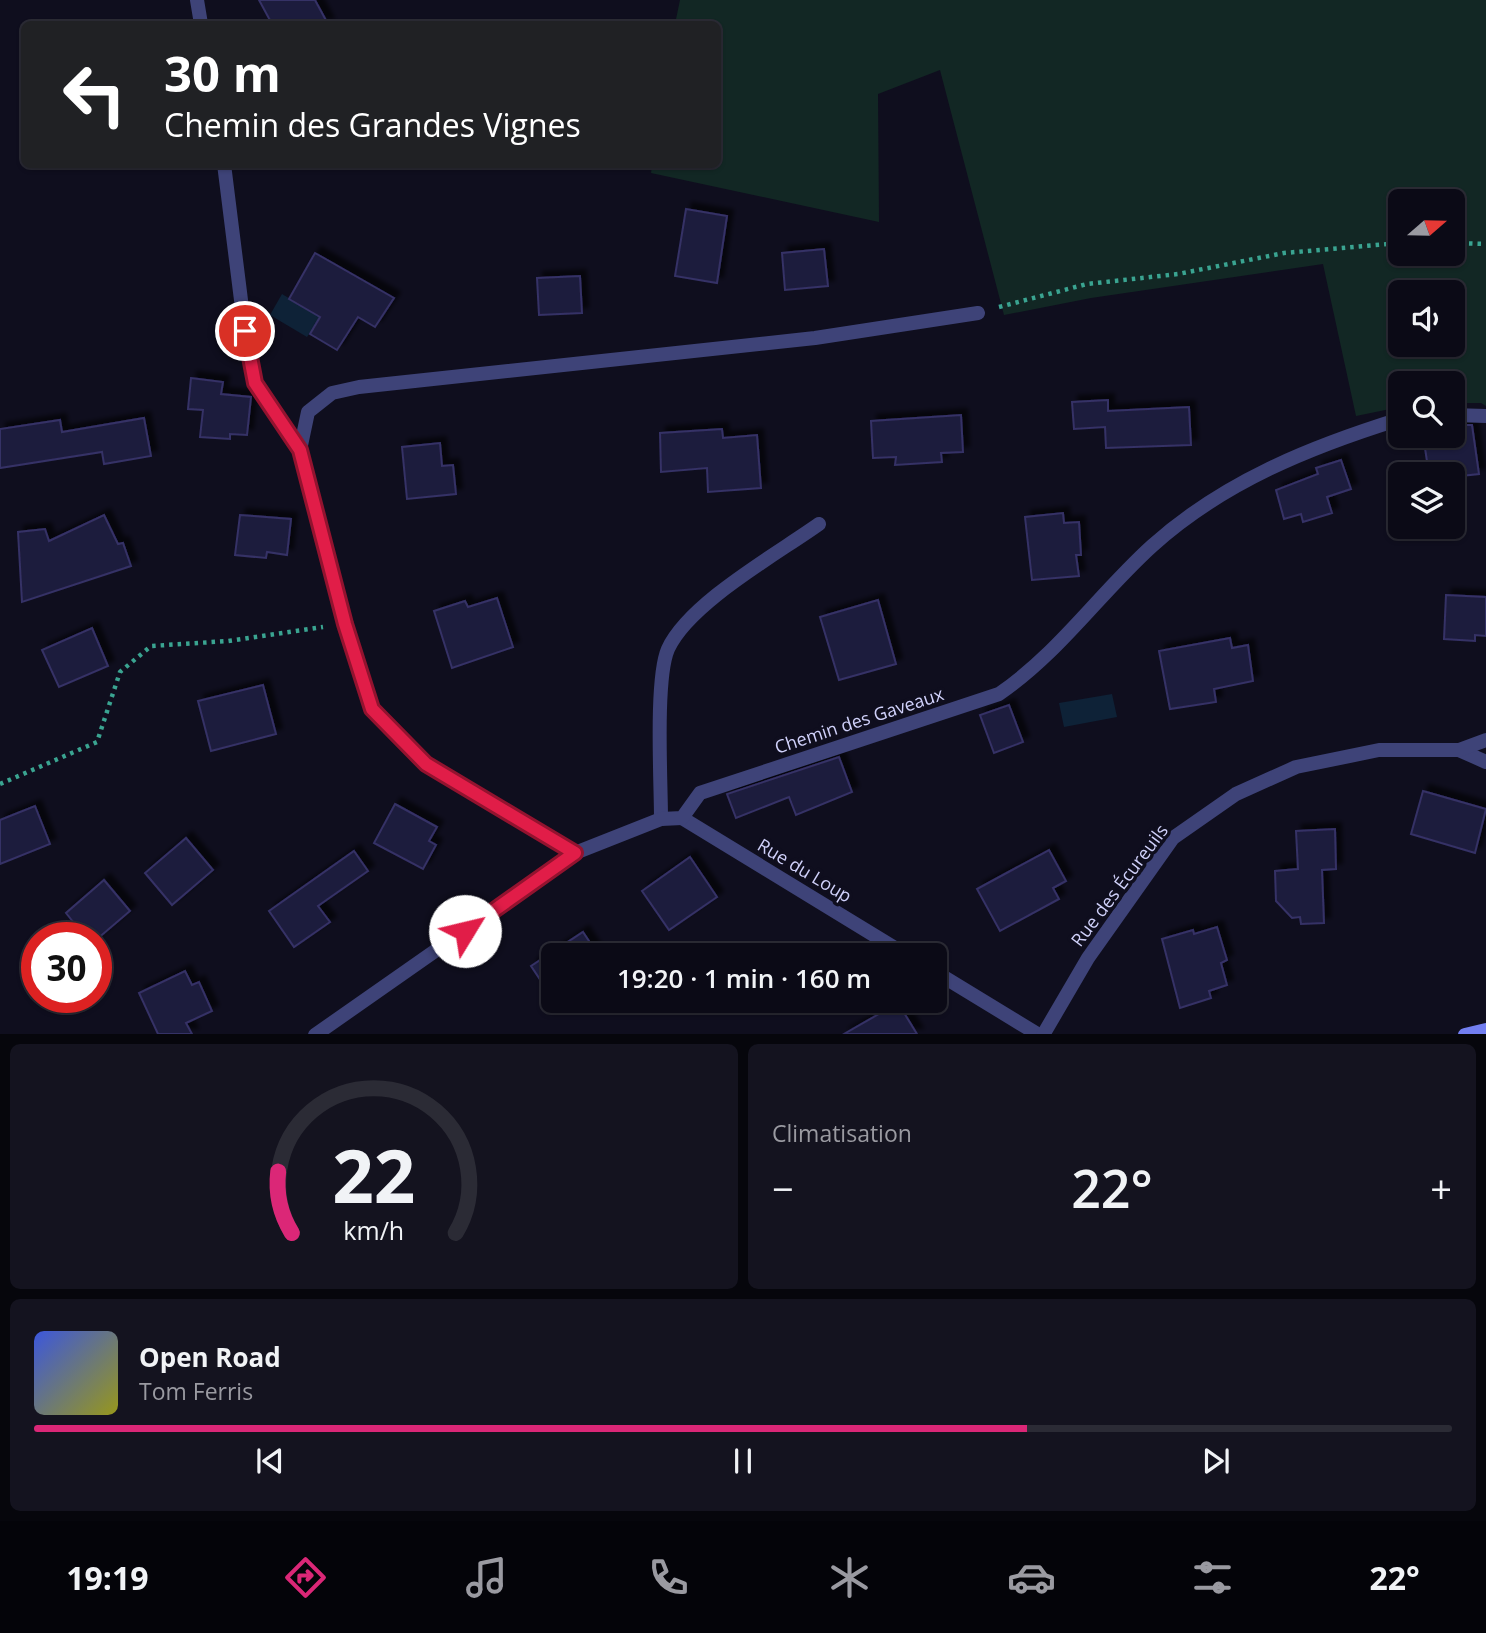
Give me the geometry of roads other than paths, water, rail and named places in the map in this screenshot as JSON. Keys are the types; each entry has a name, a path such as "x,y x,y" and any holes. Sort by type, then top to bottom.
{"main road":[{"path":"1465,1034 1486,1030"}],"street":[{"path":"197,0 200,21"},
{"path":"225,168 245,331 255,383 300,450 345,624 372,709 426,764 575,853"},
{"path":"300,450 308,412 332,393 359,387 815,338 978,313"},
{"path":"1465,415 1486,416"},
{"name":"Chemin des Gaveaux","path":"682,818 700,793 999,694 1033,671 1152,546 1241,481 1333,440 1388,423"},
{"path":"661,819 662,690 668,650 691,615 819,524"},
{"name":"Rue des Écureuils","path":"1041,1034 1088,958 1173,838 1236,794 1296,767 1379,750 1459,750 1486,740"},
{"name":"Rue des Écureuils","path":"1459,750 1486,762"},
{"path":"315,1034 575,853 661,819 682,818"},
{"name":"Rue du Loup","path":"682,818 887,943"},
{"path":"947,979 1041,1034"}],"water":[{"path":"282,294 320,317 307,337 270,315"},
{"path":"1112,694 1117,717 1064,727 1059,703"}]}
